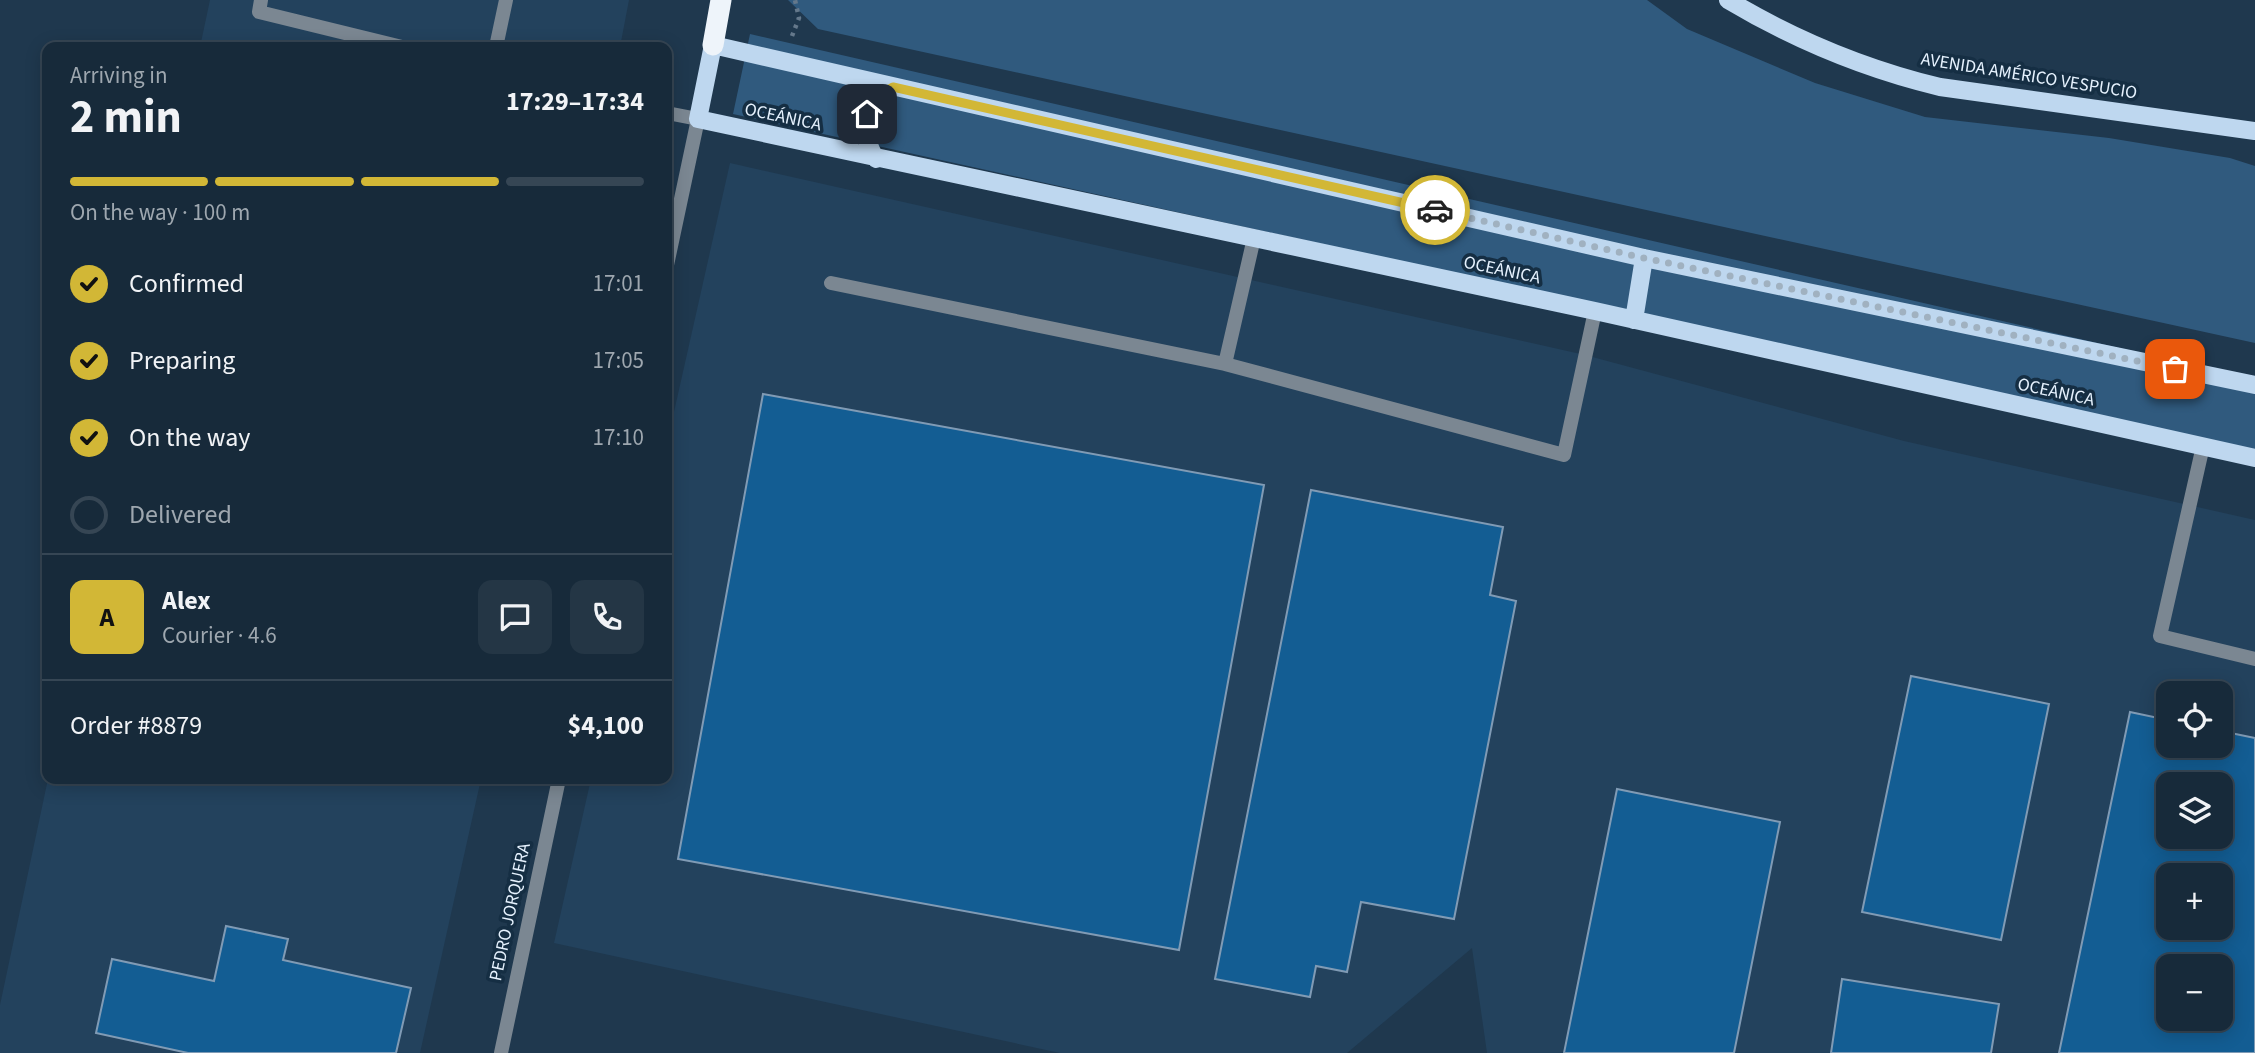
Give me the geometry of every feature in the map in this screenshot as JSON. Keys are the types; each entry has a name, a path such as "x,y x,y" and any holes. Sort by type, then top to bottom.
{"highway":[{"path":"712,44 721,0"}],"main road":[{"name":"AVENIDA AMÉRICO VESPUCIO","path":"1728,0 1794,36 1891,75 1940,87 2255,131"},
{"path":"698,119 712,44 1644,258 2255,386"},
{"path":"876,159 866,138 867,114 882,93 893,87"},
{"name":"OCEÁNICA","path":"698,119 1595,311 2255,458"},
{"path":"1634,320 1644,258"}],"street":[{"path":"261,0 259,12 381,42"},
{"path":"497,42 506,0"},
{"path":"672,114 698,119 672,241"},
{"path":"1225,364 1254,239"},
{"path":"831,283 1225,364 1564,455 1595,311"},
{"path":"2203,446 2160,636 2255,659"},
{"name":"PEDRO JORQUERA","path":"501,1053 558,784"}],"shaded area":[{"path":"210,0 629,0 621,42 201,42"},
{"path":"788,0 1647,0 1687,29 1815,83 1925,117 2109,138 2230,158 2255,166 2255,343 818,29"},
{"path":"750,34 2255,379 2255,450 733,114"},
{"path":"730,163 1585,355 1904,441 2255,520 2255,1053 1487,1053 1472,948 1347,1053 1060,1053 554,943 590,784 672,784 672,421"},
{"path":"47,784 480,784 420,1053 0,1053 0,1005"}],"building":[{"path":"763,394 1264,485 1179,950 678,859"},
{"path":"1311,490 1503,527 1490,595 1516,601 1454,919 1361,902 1347,972 1316,966 1310,997 1215,979"},
{"path":"1911,676 2049,704 2001,940 1862,912"},
{"path":"2130,712 2156,717 2156,758 2233,758 2233,733 2255,738 2255,1053 2059,1053"},
{"path":"1617,789 1780,822 1734,1053 1564,1053"},
{"path":"226,926 288,939 283,960 411,988 396,1053 188,1053 96,1033 112,959 214,981"},
{"path":"1842,979 1999,1004 1991,1053 1831,1053"}],"way so far":[{"path":"1435,210 1644,258 2175,369"}],"route":[{"path":"867,114 882,93 893,87 1435,210"}]}
